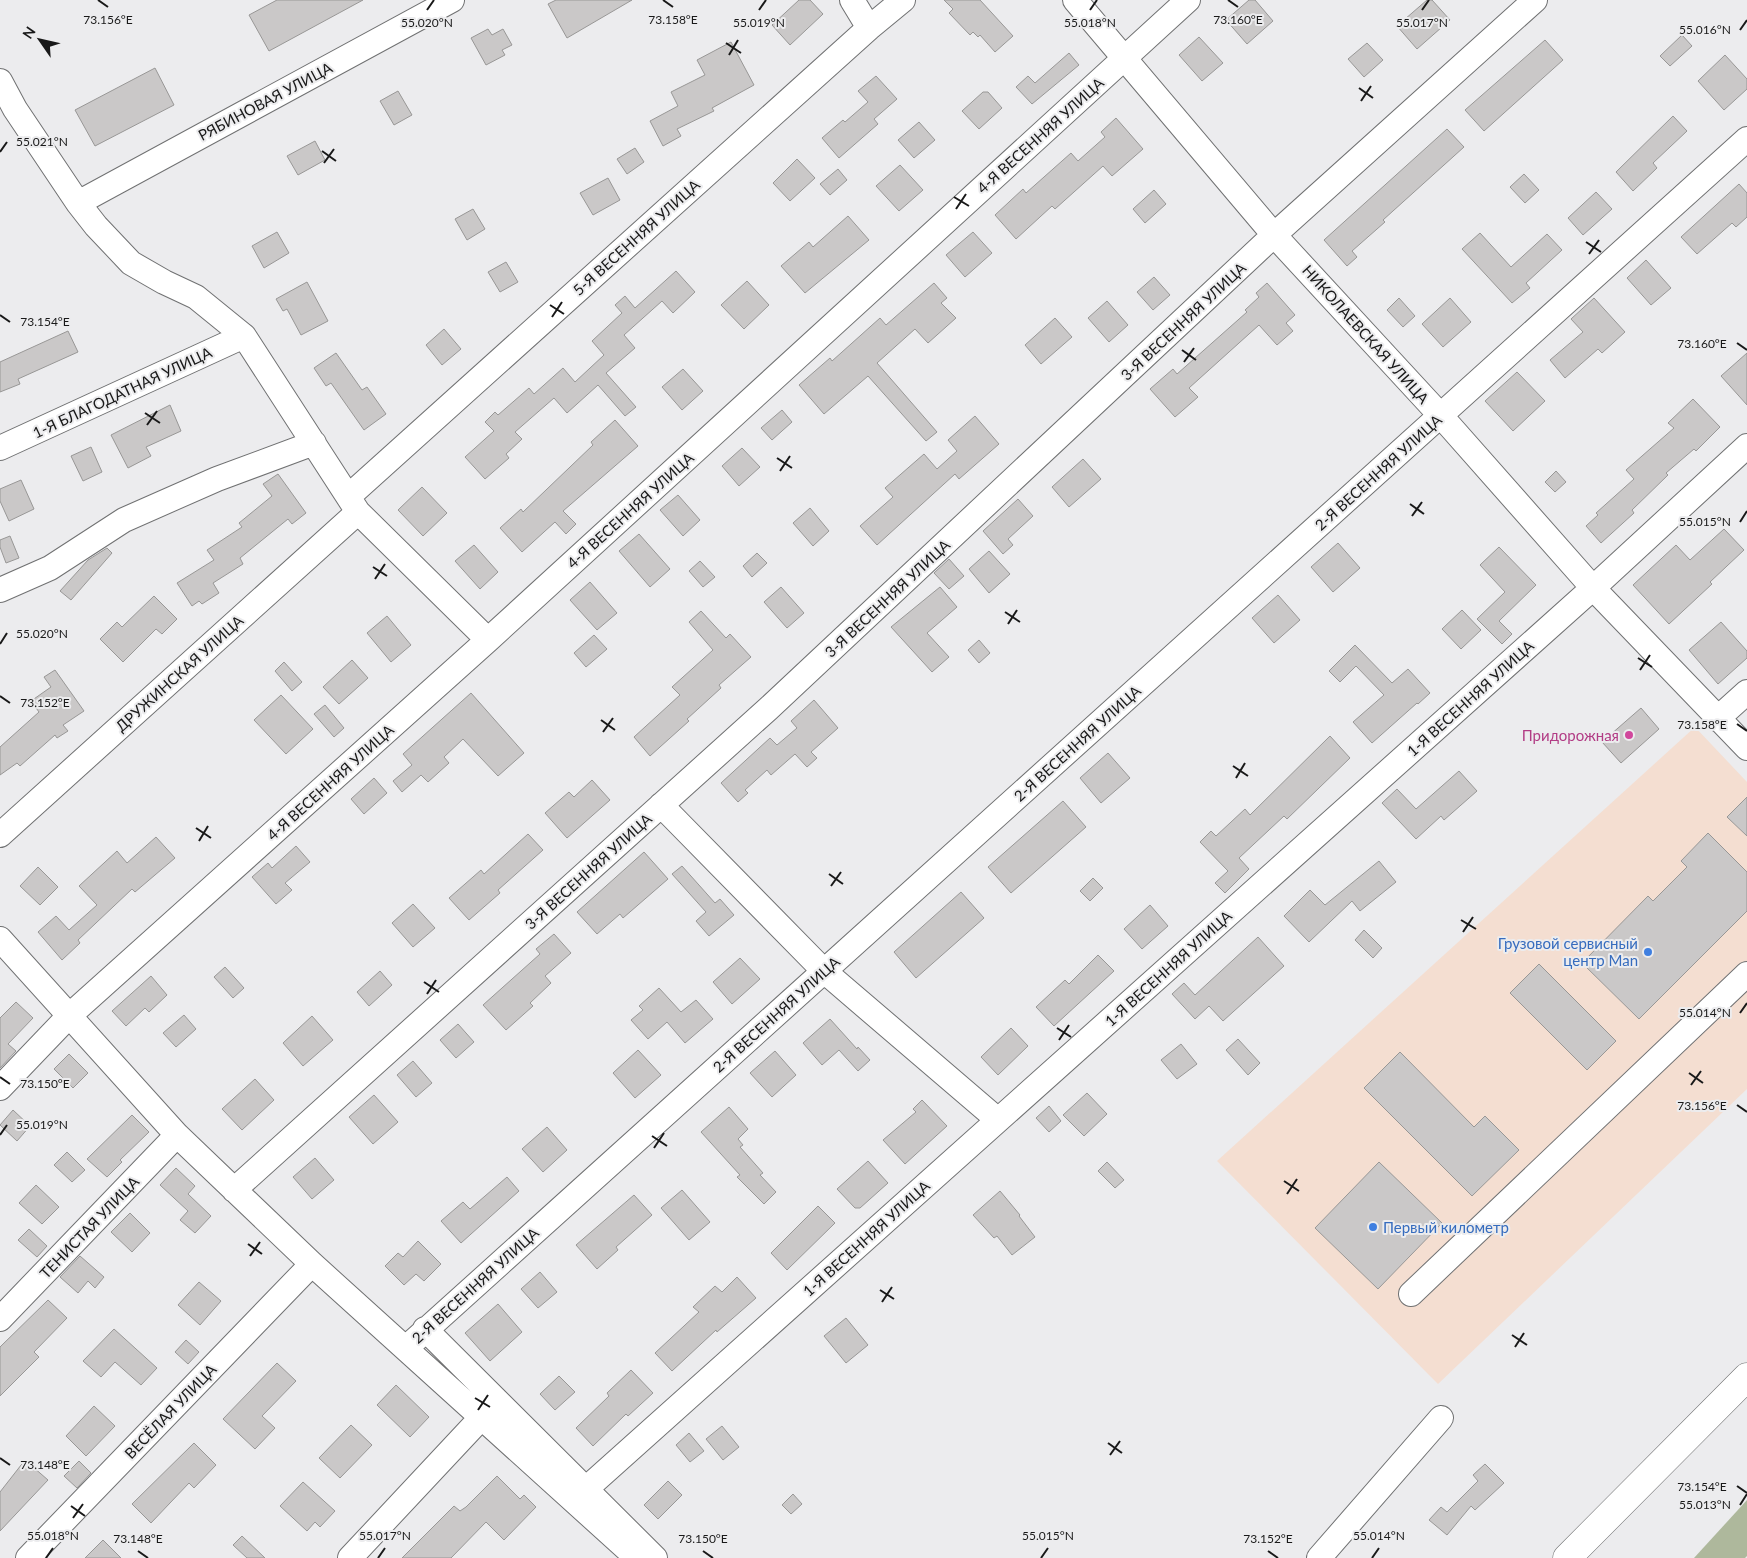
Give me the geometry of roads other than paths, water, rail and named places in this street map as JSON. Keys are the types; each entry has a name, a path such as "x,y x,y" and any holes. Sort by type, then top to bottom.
{"main road":[{"path":"1567,1558 1747,1377"}],"street":[{"name":"РЯБИНОВАЯ УЛИЦА","path":"78,202 452,0"},
{"path":"852,0 869,28"},
{"name":"5-Я ВЕСЕННЯЯ УЛИЦА","path":"353,504 869,28 903,0"},
{"name":"НИКОЛАЕВСКАЯ УЛИЦА","path":"1075,0 1274,234 1441,416 1593,588 1717,719 1747,748"},
{"name":"4-Я ВЕСЕННЯЯ УЛИЦА","path":"0,1088 69,1016 488,640 1188,0"},
{"name":"3-Я ВЕСЕННЯЯ УЛИЦА","path":"234,1190 768,709 1274,234 1535,0"},
{"path":"0,81 8,112 78,202 131,263 164,282 196,297 244,336 353,504 488,640"},
{"name":"2-Я ВЕСЕННЯЯ УЛИЦА","path":"406,1348 1747,139"},
{"name":"1-Я БЛАГОДАТНАЯ УЛИЦА","path":"0,448 244,336"},
{"path":"0,590 50,568 124,520 217,479 314,443"},
{"name":"1-Я ВЕСЕННЯЯ УЛИЦА","path":"587,1488 1593,588 1747,446"},
{"name":"ДРУЖИНСКАЯ УЛИЦА","path":"0,835 353,504"},
{"path":"1717,719 1747,692"},
{"path":"661,805 824,971 998,1120"},
{"path":"0,939 177,1135 312,1264 481,1418 637,1551 655,1558"},
{"path":"1411,1294 1747,974"},
{"name":"ТЕНИСТАЯ УЛИЦА","path":"0,1319 177,1135"},
{"name":"ВЕСЁЛАЯ УЛИЦА","path":"28,1558 312,1264"},
{"path":"425,1329 587,1488 637,1551"},
{"path":"350,1558 481,1418"},
{"path":"1319,1558 1441,1418"}],"place":[{"name":"Придорожная","path":"1629,735"},
{"name":"Грузовой сервисный центр Man","path":"1648,952"},
{"name":"Первый километр","path":"1373,1227"}]}
